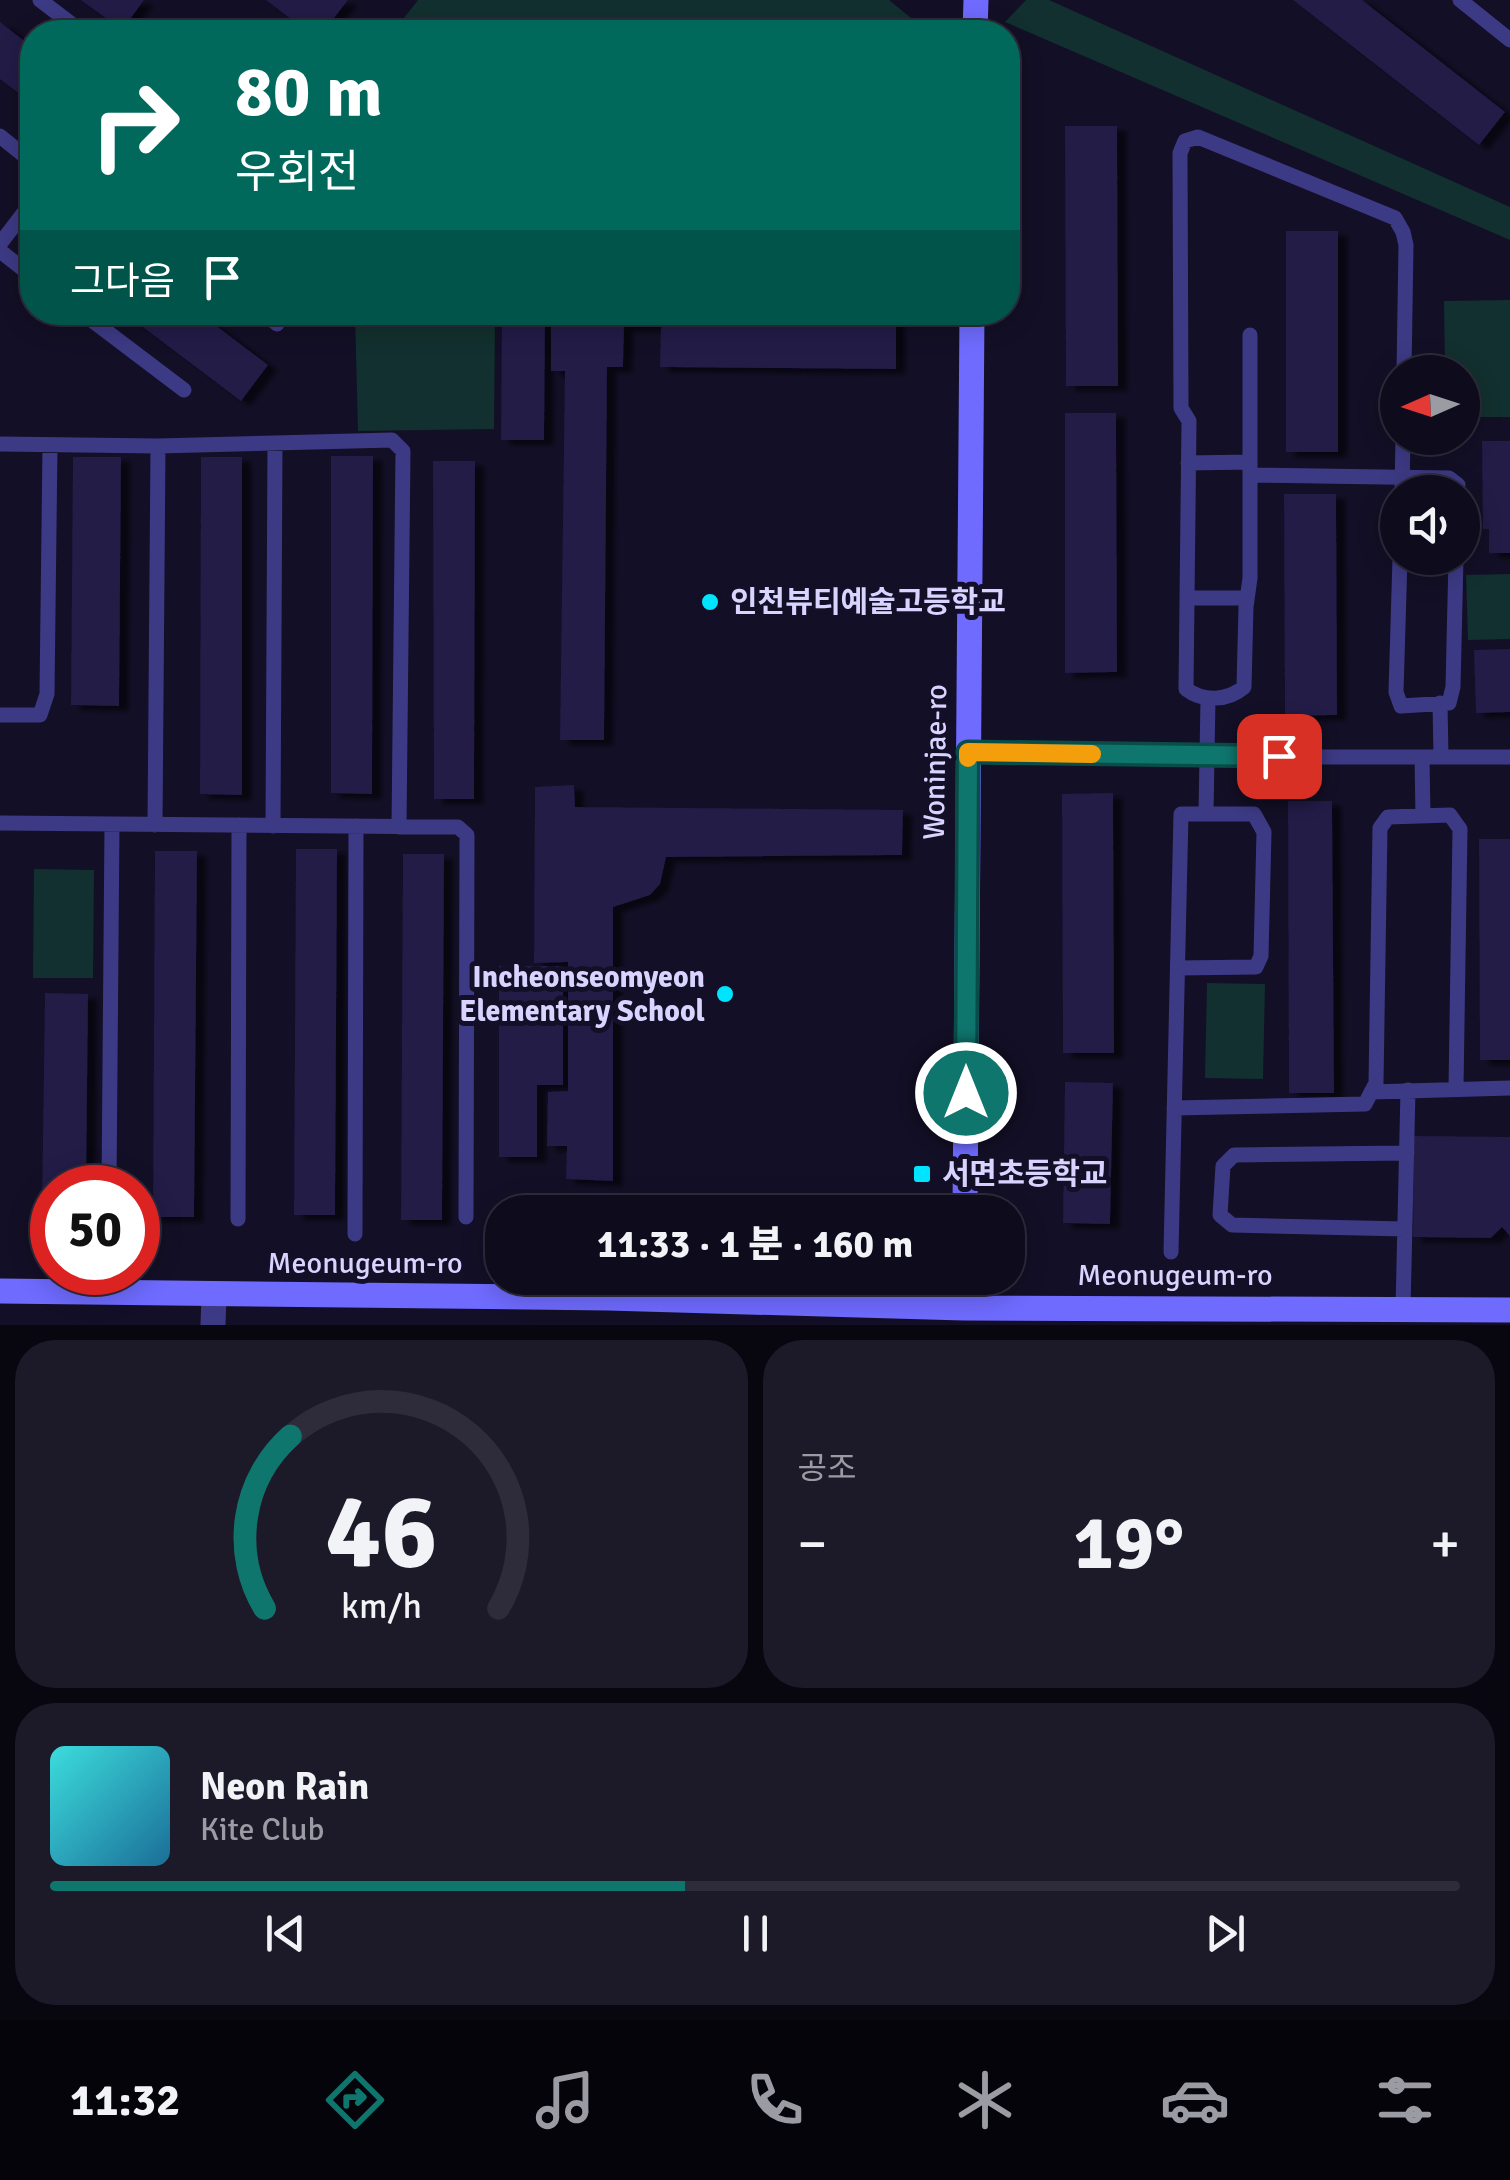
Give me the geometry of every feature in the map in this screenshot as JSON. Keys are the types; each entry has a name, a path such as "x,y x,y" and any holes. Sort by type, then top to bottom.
{"main road":[{"name":"Woninjae-ro","path":"965,1195 972,325"},
{"name":"Meonugeum-ro","path":"0,1290 608,1298 964,1316 1510,1310"}],"street":[{"path":"214,1295 214,1325"}],"lane":[{"path":"40,0 66,20"},
{"path":"1460,0 1510,40"},
{"path":"0,136 20,152"},
{"path":"1250,335 1250,578 1244,687 1233,697 1198,698 1186,689 1189,422 1181,408 1180,153 1185,140 1198,136 1396,218 1406,245 1404,355"},
{"path":"20,219 0,247 20,265"},
{"path":"98,325 184,390"},
{"path":"0,444 158,446 392,440 404,450 399,827"},
{"path":"273,826 276,443"},
{"path":"0,715 40,714 47,694 50,444"},
{"path":"154,824 158,446"},
{"path":"1188,462 1380,482"},
{"path":"1399,575 1396,692 1401,706 1449,702 1454,686 1456,575"},
{"path":"1187,598 1247,598"},
{"path":"1206,814 1208,698"},
{"path":"1440,703 1441,757"},
{"path":"968,752 1510,757"},
{"path":"1422,757 1422,816"},
{"path":"1170,1252 1181,814 1254,814 1264,832 1262,956 1256,968 1178,968"},
{"path":"1174,1108 1365,1104 1376,1083 1380,828 1388,817 1450,814 1460,830 1456,1088"},
{"path":"0,823 458,827 467,834 466,1217"},
{"path":"109,1165 112,824"},
{"path":"238,825 238,1219"},
{"path":"354,1234 356,826"},
{"path":"1372,1092 1510,1088"},
{"path":"1403,1309 1408,1090"},
{"path":"1405,1229 1232,1225 1220,1215 1224,1166 1234,1155 1407,1152"}],"green space":[{"path":"418,0 889,0 914,20 402,20"},
{"path":"1026,0 1049,0 1510,207 1510,240 1020,28 1020,20 1007,20"},
{"path":"1510,300 1510,417 1480,417 1480,355 1445,355 1444,301"},
{"path":"355,325 495,325 494,429 358,431"},
{"path":"1510,574 1510,639 1468,640 1466,575"},
{"path":"34,869 94,870 93,978 33,978"},
{"path":"1207,983 1265,984 1263,1079 1205,1078"}],"building":[{"path":"81,0 144,0 129,20 108,20"},
{"path":"266,0 348,0 332,20 292,20"},
{"path":"1293,0 1362,0 1505,112 1479,145"},
{"path":"0,22 20,38 20,94 0,79"},
{"path":"1065,126 1117,126 1118,386 1066,386"},
{"path":"1286,231 1338,231 1338,452 1286,452"},
{"path":"140,325 215,325 268,365 241,401"},
{"path":"502,325 545,325 544,440 501,440"},
{"path":"551,325 896,325 896,369 660,367 661,326 624,326 623,367 607,367 604,740 560,740 565,371 551,371"},
{"path":"1065,413 1116,413 1117,672 1065,673"},
{"path":"1482,441 1510,441 1510,553 1489,553 1489,529 1483,529"},
{"path":"331,456 373,456 372,794 331,793"},
{"path":"73,457 121,457 119,706 71,705"},
{"path":"201,457 242,457 242,795 200,794"},
{"path":"433,461 475,461 474,799 434,799"},
{"path":"1284,494 1336,494 1337,715 1285,716"},
{"path":"1510,649 1510,712 1476,713 1474,650"},
{"path":"574,785 575,807 903,810 902,855 666,857 660,884 650,895 613,907 613,1181 566,1179 567,1146 547,1146 548,1092 568,1091 568,962 534,963 535,787"},
{"path":"1113,793 1114,1053 1063,1053 1062,794"},
{"path":"1288,801 1332,801 1334,1093 1289,1093"},
{"path":"1479,839 1510,839 1510,1060 1480,1060"},
{"path":"296,849 337,849 335,1215 294,1215"},
{"path":"155,851 197,851 194,1217 160,1217 160,1165 153,1165"},
{"path":"403,854 444,854 442,1220 401,1220"},
{"path":"499,966 563,966 563,1085 537,1085 537,1157 499,1157"},
{"path":"45,993 88,994 86,1165 43,1165"},
{"path":"1065,1082 1113,1083 1110,1224 1063,1223"},
{"path":"1414,1136 1510,1137 1510,1236 1502,1227 1491,1238 1413,1237"}],"slow traffic":[{"path":"968,758 968,752 1092,754"}],"place":[{"name":"인천뷰티예술고등학교","path":"710,602"},
{"name":"Incheonseomyeon Elementary School","path":"725,994"},
{"name":"서면초등학교","path":"922,1174"}],"route":[{"path":"966,1093 968,752 1279,756"}]}
